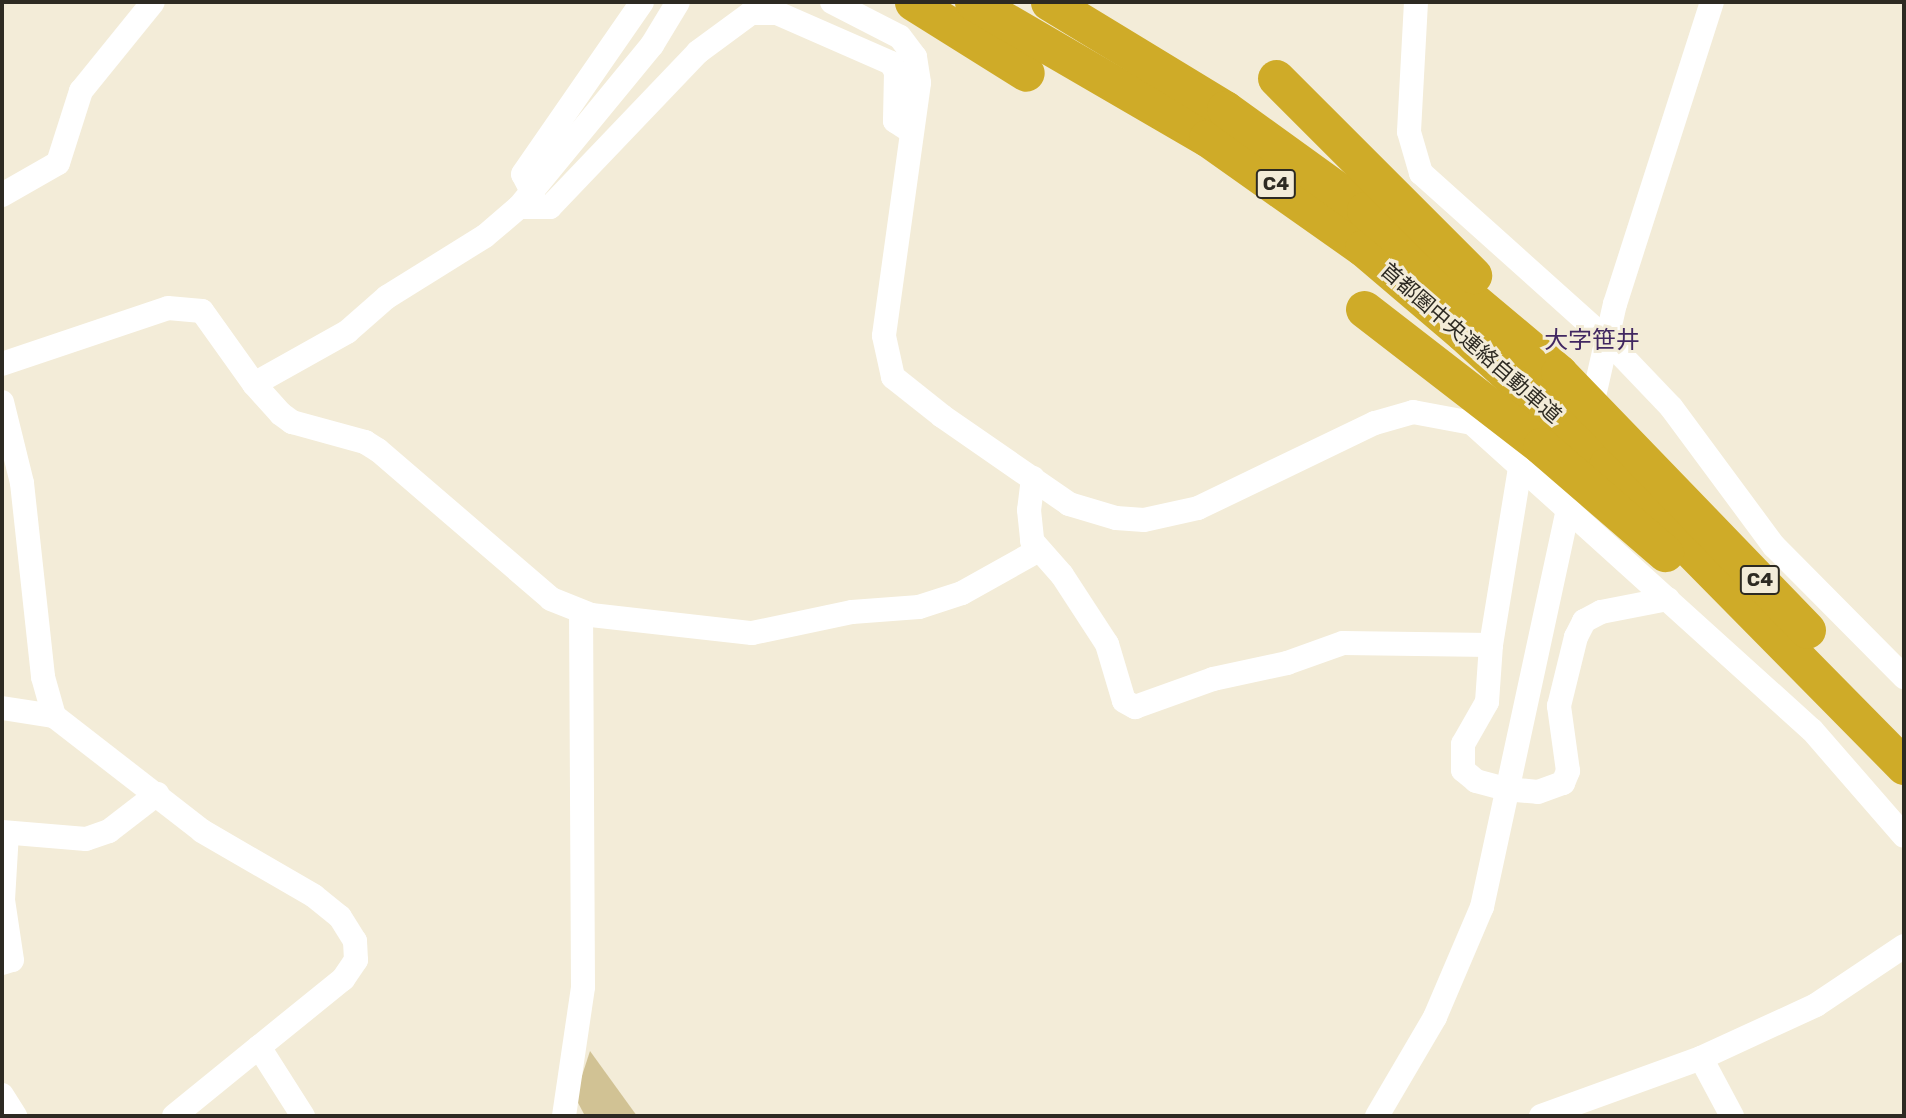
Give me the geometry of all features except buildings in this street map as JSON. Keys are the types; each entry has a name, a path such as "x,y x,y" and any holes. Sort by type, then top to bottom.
{"highway":[{"path":"913,2 1026,72"},
{"name":"首都圏中央連絡自動車道","path":"973,2 1128,89 1281,188 1363,248 1548,410 1599,498"},
{"name":"首都圏中央連絡自動車道","path":"1049,2 1145,57 1302,163 1559,373 1904,730"},
{"path":"1276,78 1489,291 1559,373"},
{"path":"1364,309 1531,457 1599,498 1837,694 1904,766"}],"street":[{"path":"2,195 58,163 81,91 153,2"},
{"path":"526,200 523,174 642,2"},
{"path":"254,384 347,332 387,297 485,236 526,200 652,45 678,2"},
{"path":"832,2 900,37 915,57 919,83 884,336 893,377 1069,503 1115,518 1173,515 1198,508 1375,422 1413,412 1472,423 1531,457 1543,488 1599,498 1668,599 1812,730 1904,836"},
{"path":"1416,2 1409,132 1421,173 1606,339 1671,407 1774,546 1904,677"},
{"path":"1377,1116 1435,1017 1482,906 1505,789 1606,339 1712,2"},
{"path":"526,200 550,207 698,52 751,13 777,13 891,63 896,72 895,121 912,132"},
{"path":"2,364 168,308 187,306 202,311 254,384 292,422 365,442 378,450 551,599 581,612 709,631 752,632 852,612 919,607 962,593 1039,550"},
{"path":"2,402 22,483 43,677 54,716"},
{"path":"1531,457 1491,645 1487,702 1460,757 1463,770 1476,781 1505,789 1552,790 1568,771 1559,706 1576,637 1584,621 1601,612 1668,599"},
{"path":"1033,478 1029,510 1032,541 1062,575 1107,643 1124,701 1135,707 1213,679 1287,663 1343,643 1491,645"},
{"path":"564,1116 583,987 581,612"},
{"path":"2,708 54,716 202,831 314,896 340,917 355,941 356,960 343,979 174,1116"},
{"path":"2,963 12,960 2,900 4,832 86,839 109,831 157,794"},
{"path":"1541,1116 1701,1058 1816,1005 1904,946"},
{"path":"259,1047 303,1116"},
{"path":"1701,1058 1732,1116"},
{"path":"2,1095 15,1116"}],"shaded area":[{"path":"590,1051 637,1116 585,1116 575,1097"}],"district":[{"name":"大字笹井","path":"1592,341"}]}
